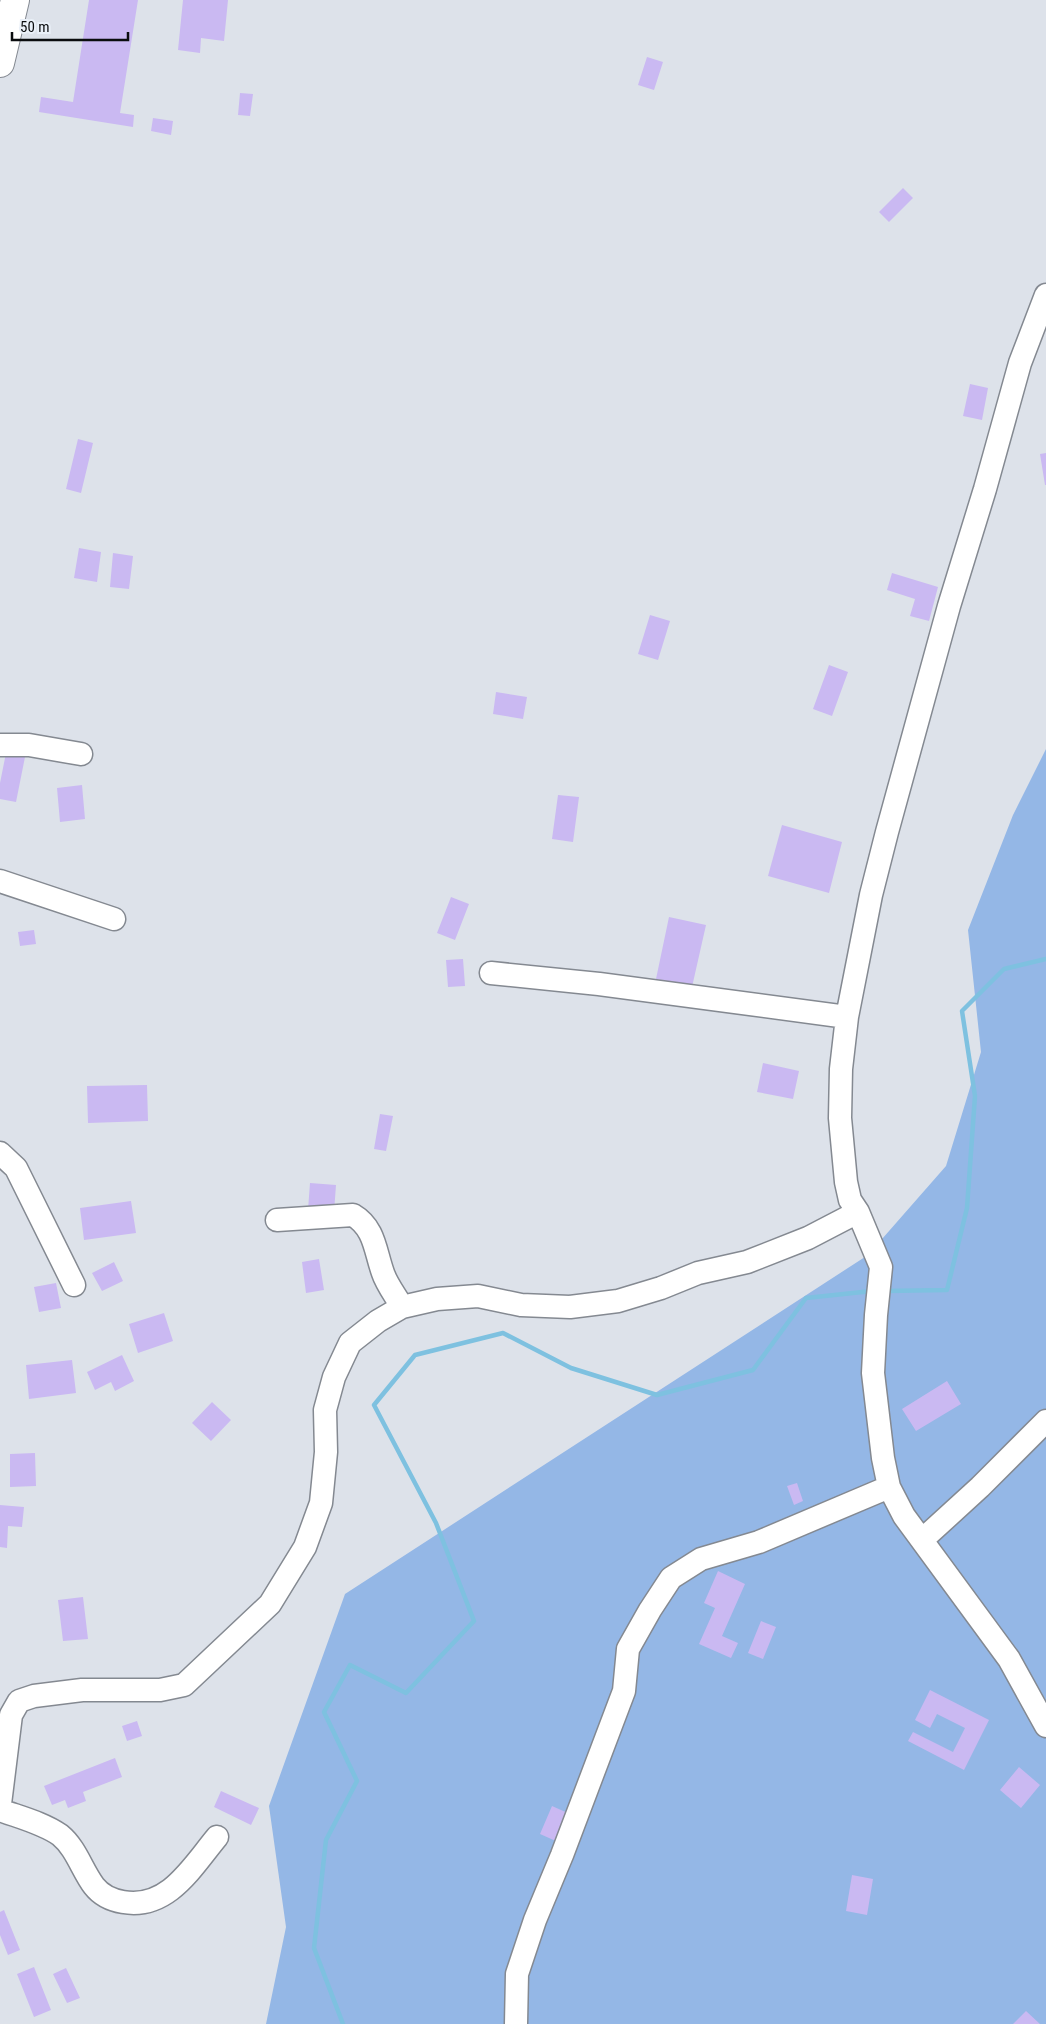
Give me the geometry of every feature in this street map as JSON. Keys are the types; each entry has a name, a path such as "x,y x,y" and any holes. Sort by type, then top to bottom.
{"highway":[{"path":"0,62 15,0"}],"street":[{"path":"1046,295 1020,363 985,489 949,606 882,850 871,895 847,1017 841,1069 840,1118 846,1182 850,1200 858,1212 881,1267 876,1315 874,1373 883,1458 889,1487 904,1516 1009,1659 1046,1726"},
{"path":"0,745 29,745 81,754"},
{"path":"0,881 114,919"},
{"path":"492,973 599,984 847,1017"},
{"path":"0,1153 16,1168 74,1285"},
{"path":"0,1804 11,1715 19,1701 34,1696 82,1690 160,1690 184,1685 270,1604 305,1548 321,1502 326,1452 325,1410 334,1377 350,1343 378,1321 402,1307 437,1300 478,1296 521,1305 570,1307 618,1301 661,1288 698,1273 748,1262 808,1238 858,1212"},
{"path":"278,1220 354,1216 363,1222 375,1244 383,1274 402,1307"},
{"path":"922,1540 980,1487 1046,1421"},
{"path":"516,2024 517,1974 535,1920 562,1855 624,1691 628,1649 671,1578 701,1559 759,1542 889,1487"},
{"path":"0,1810 60,1835 71,1847 94,1886 111,1900 134,1904 153,1901 173,1889 217,1837"}],"shaded area":[{"path":"1046,749 1046,2024 266,2024 286,1927 269,1806 345,1594 868,1255 946,1166 981,1052 968,930 1013,815"}],"building":[{"path":"89,0 138,0 120,113 134,115 133,127 39,112 41,97 73,102"},
{"path":"183,0 228,0 224,41 201,38 200,53 178,50"},
{"path":"647,57 663,62 654,90 638,85"},
{"path":"240,93 253,94 250,116 238,115"},
{"path":"153,118 173,121 171,135 151,131"},
{"path":"903,188 913,198 889,222 879,212"},
{"path":"970,384 988,388 982,420 963,416"},
{"path":"78,439 93,443 81,493 66,489"},
{"path":"1046,453 1046,485 1045,485 1040,454"},
{"path":"79,548 101,552 97,582 74,578"},
{"path":"113,553 133,556 129,589 110,587"},
{"path":"892,573 938,587 929,621 910,616 915,599 887,590"},
{"path":"650,615 670,621 658,660 638,654"},
{"path":"829,665 848,672 832,716 813,709"},
{"path":"496,692 527,697 523,719 493,714"},
{"path":"6,753 25,757 16,802 0,799 0,783"},
{"path":"82,785 85,819 60,822 57,788"},
{"path":"558,795 579,797 573,842 552,839"},
{"path":"782,825 842,842 829,893 768,876"},
{"path":"451,897 469,904 455,940 437,933"},
{"path":"669,917 706,925 692,987 656,979"},
{"path":"34,930 36,944 20,946 18,932"},
{"path":"463,959 465,986 448,987 446,960"},
{"path":"763,1063 799,1071 793,1099 757,1092"},
{"path":"147,1085 148,1121 88,1123 87,1086"},
{"path":"380,1114 393,1116 386,1151 374,1149"},
{"path":"310,1183 336,1185 334,1212 308,1210"},
{"path":"131,1201 136,1233 84,1240 80,1208"},
{"path":"319,1259 324,1290 306,1293 302,1262"},
{"path":"114,1262 123,1281 102,1291 92,1273"},
{"path":"56,1283 61,1308 39,1312 34,1287"},
{"path":"164,1313 173,1341 138,1353 129,1324"},
{"path":"122,1355 134,1381 115,1391 111,1382 95,1390 87,1372"},
{"path":"72,1360 76,1393 29,1399 26,1365"},
{"path":"947,1381 961,1404 916,1431 902,1409"},
{"path":"212,1402 231,1420 211,1441 192,1423"},
{"path":"35,1453 36,1486 10,1487 10,1454"},
{"path":"797,1483 803,1501 794,1505 787,1486"},
{"path":"0,1505 24,1507 22,1527 8,1526 7,1548 0,1547"},
{"path":"718,1571 745,1584 722,1636 738,1643 731,1658 699,1644 715,1608 704,1603"},
{"path":"83,1597 88,1639 63,1641 58,1600"},
{"path":"761,1621 776,1627 763,1659 748,1653"},
{"path":"930,1690 989,1720 964,1770 908,1741 913,1732 953,1752 965,1728 937,1714 930,1728 915,1720"},
{"path":"137,1721 142,1736 127,1741 122,1726"},
{"path":"115,1758 122,1777 83,1792 86,1801 68,1808 65,1800 52,1805 44,1786"},
{"path":"1019,1767 1040,1785 1021,1808 1000,1790"},
{"path":"221,1791 259,1808 251,1825 214,1807"},
{"path":"552,1806 570,1814 558,1842 540,1834"},
{"path":"852,1875 873,1879 867,1915 846,1911"},
{"path":"4,1910 20,1950 8,1955 0,1935 0,1912"},
{"path":"34,1967 51,2010 34,2017 17,1974"},
{"path":"66,1968 80,1998 67,2003 53,1974"},
{"path":"1026,2011 1040,2024 1013,2024"}],"waterway":[{"path":"885,1291 947,1290 967,1208 975,1096 962,1011 1004,969 1046,959"},
{"path":"343,2024 314,1948 326,1840 357,1781 324,1712 350,1665 406,1693 474,1621 436,1523 374,1405 415,1355 503,1333 571,1368 657,1395 753,1370 806,1298 872,1291"}]}
